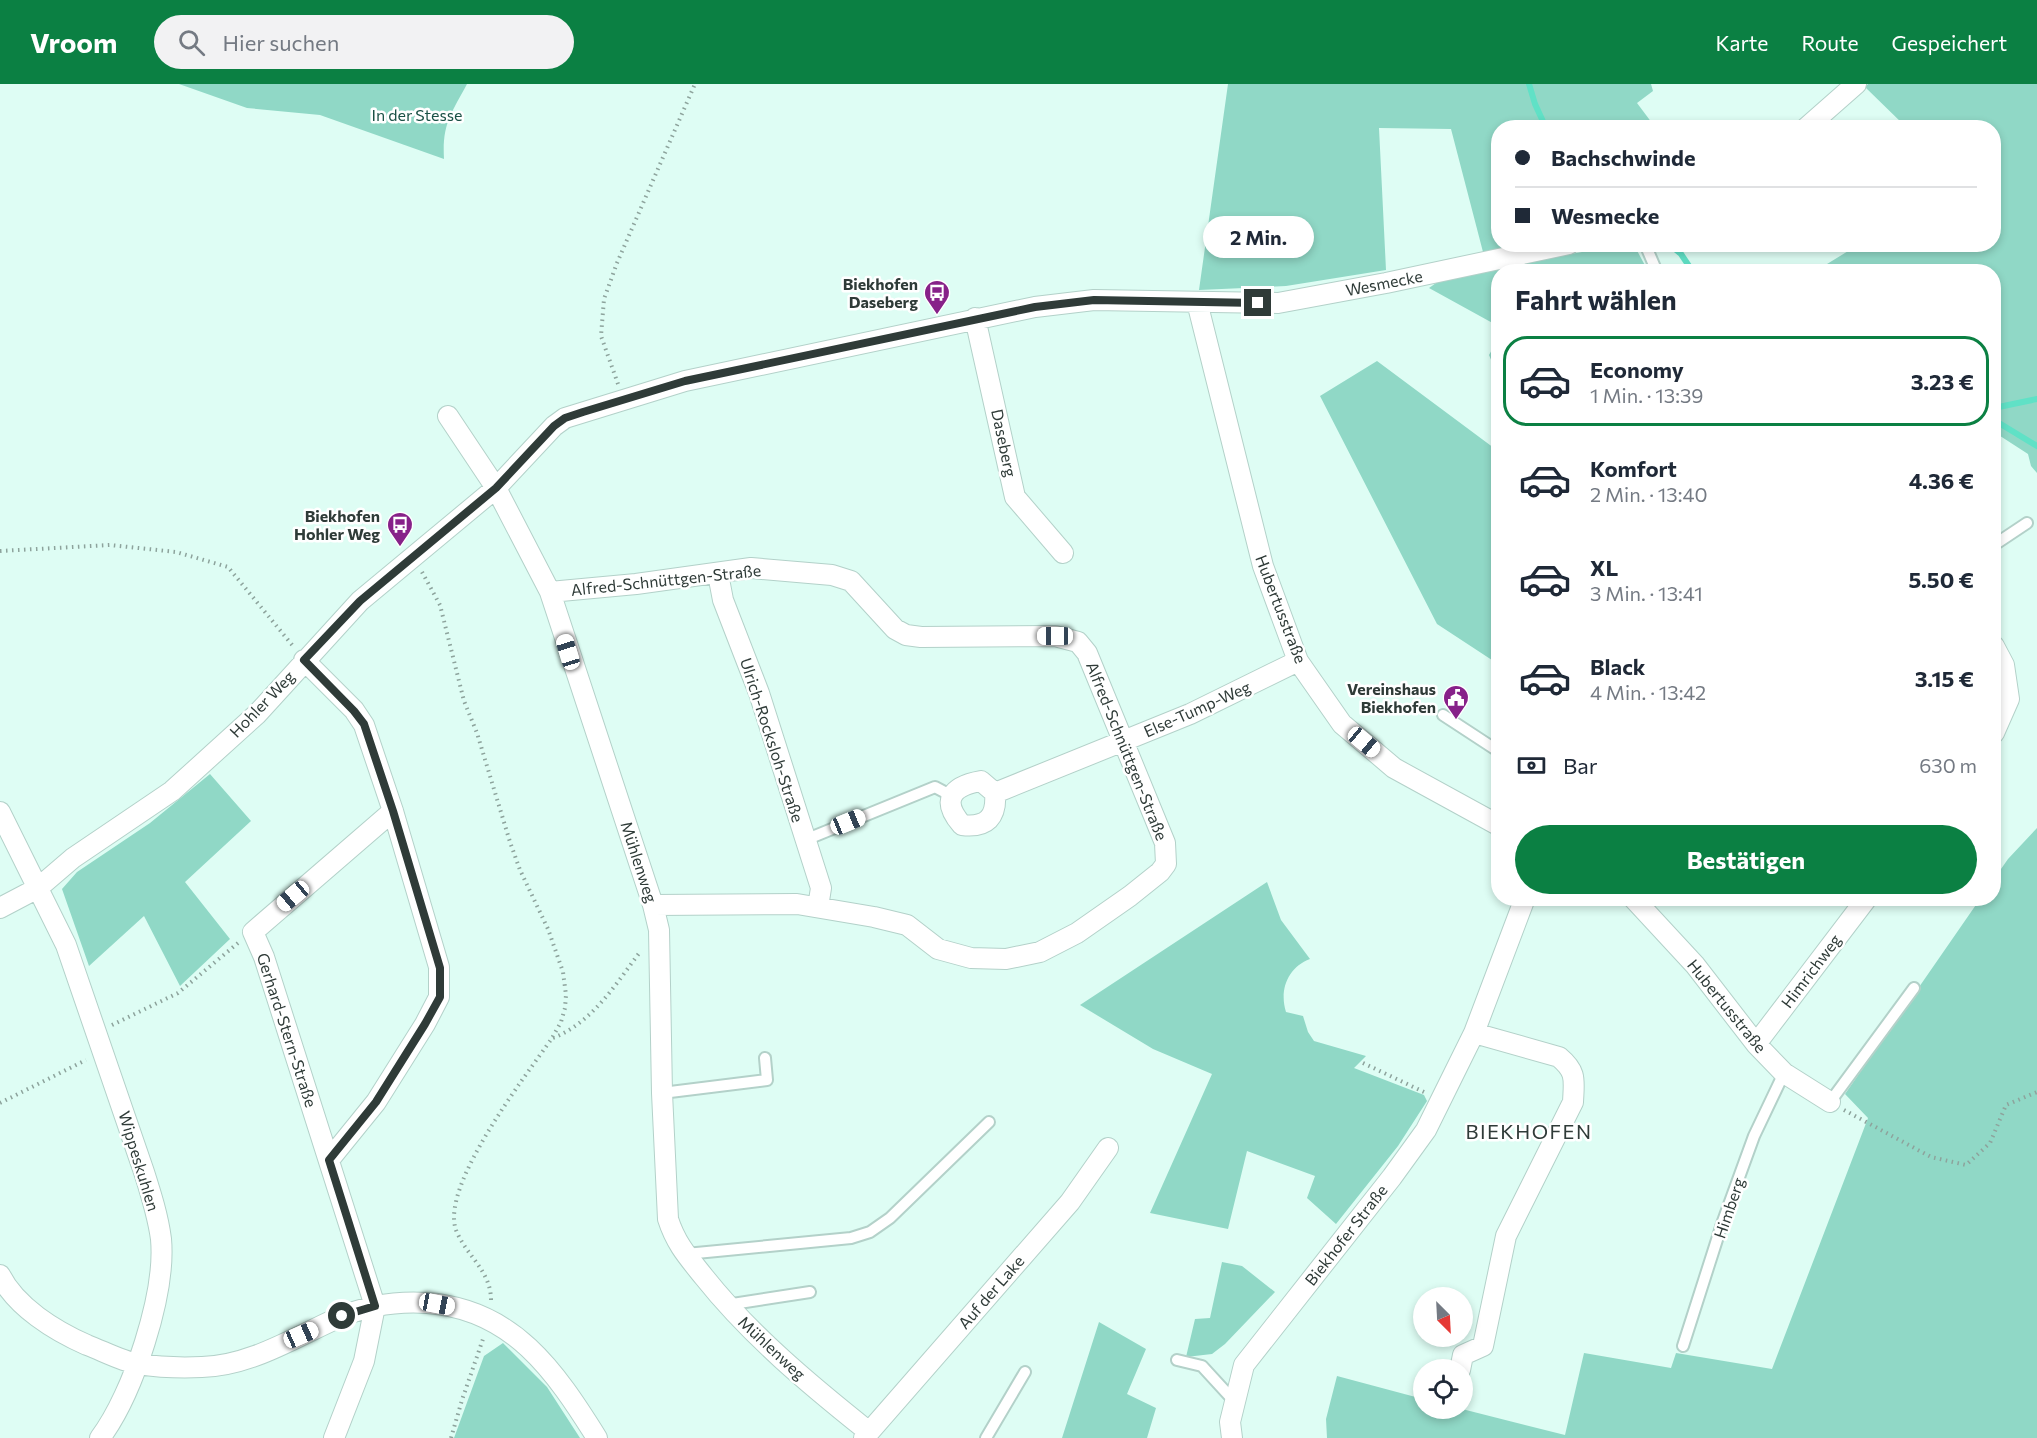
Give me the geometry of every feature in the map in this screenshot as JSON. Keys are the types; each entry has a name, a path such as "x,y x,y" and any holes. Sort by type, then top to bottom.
{"street":[{"path":"1815,120 1856,84"},
{"name":"Wesmecke","path":"1197,302 1278,303 1531,252"},
{"path":"448,416 496,488 560,422 574,415 623,399 736,369 1035,307 1094,300 1197,302"},
{"name":"Hubertusstraße","path":"1197,302 1263,566 1298,661 1342,724 1394,768 1491,821"},
{"name":"Daseberg","path":"975,318 1015,497 1063,553"},
{"name":"Hohler Weg","path":"0,908 38,888 74,858 172,791 257,714 360,601 496,488"},
{"name":"Mühlenweg","path":"496,488 550,592 654,905 659,930 662,1093 668,1219 674,1237 726,1305 781,1358 870,1436"},
{"name":"Alfred-Schnüttgen-Straße","path":"550,592 718,574 751,568 843,577 859,588 895,629 906,635 921,637 1055,636 1078,642 1088,653 1165,843 1166,864 1160,872 1130,896 1077,933 1040,952 1006,959 971,958 938,948 907,926 874,917 818,907 765,903 654,905"},
{"name":"Ulrich-Rocksloh-Straße","path":"718,574 723,600 759,693 821,888 818,907"},
{"path":"2001,659 2004,665 2009,699 2001,717"},
{"path":"304,660 364,724 393,811 440,968 440,997 425,1024 376,1102 329,1160"},
{"name":"Else-Tump-Weg","path":"995,793 1190,714 1298,661"},
{"path":"981,781 995,793 996,807 991,816 982,824 962,825 951,807 952,796 957,787 967,783 981,781"},
{"name":"Gerhard-Stern-Straße","path":"375,1306 264,957 253,932 393,811"},
{"name":"Wippeskuhlen","path":"0,812 66,945 144,1172 161,1239 157,1299 125,1396 100,1438"},
{"name":"Biekhofer Straße","path":"1232,1438 1230,1422 1244,1365 1426,1131 1474,1033 1522,906"},
{"name":"Hubertusstraße","path":"1640,906 1695,965 1756,1044 1784,1073 1830,1102"},
{"name":"Himrichweg","path":"1756,1044 1861,906"},
{"path":"1461,1359 1462,1355 1484,1346 1506,1236 1573,1102 1575,1078 1569,1066 1559,1057 1474,1033"},
{"name":"Auf der Lake","path":"870,1436 1070,1202 1108,1148"},
{"path":"0,1277 21,1302 46,1323 80,1342 137,1364 202,1368 228,1364 254,1356 342,1316 375,1306 405,1302 465,1309 490,1319 520,1340 549,1369 569,1394 597,1438"},
{"path":"334,1438 364,1360 375,1306"}],"lane":[{"path":"2001,540 2027,523"},
{"path":"1443,715 1491,746"},
{"path":"805,840 935,787 952,796"},
{"path":"1830,1102 1914,988"},
{"path":"662,1093 767,1080 765,1058"},
{"name":"Himberg","path":"1683,1346 1722,1224 1754,1136 1784,1073"},
{"path":"686,1254 850,1238 870,1232 890,1218 989,1122"},
{"path":"726,1305 810,1292"},
{"path":"1177,1360 1202,1366 1235,1402"},
{"path":"986,1438 1024,1372"}],"path":[{"path":"623,399 601,336 604,299 617,263 695,84"},
{"path":"0,551 110,545 176,552 228,567 304,660"},
{"path":"416,554 422,572 440,605 464,701 477,733 516,860 548,929 563,972 566,995 561,1022 476,1153 460,1184 455,1202 456,1230 486,1276 492,1298 490,1319 451,1438"},
{"path":"552,1038 584,1020 612,988 648,940 659,930"},
{"path":"96,1032 178,993 253,932"},
{"path":"0,1103 103,1052"},
{"path":"1363,1063 1441,1101"},
{"path":"1830,1102 1931,1157 1966,1165 1990,1143 2006,1105 2037,1092"}],"green space":[{"name":"In der Stesse","path":"179,84 467,84 446,128 444,159 320,115 247,108"},
{"path":"1228,84 1651,84 1653,91 1637,103 1650,120 1491,120 1491,250 1483,252 1451,129 1379,128 1386,270 1286,286 1199,290"},
{"path":"1868,84 2037,84 2037,473 2031,466 2028,454 2001,437 2001,264 1827,264 1847,252 2001,252 2001,120 1899,120 1865,87"},
{"path":"1582,252 1638,252 1644,264 1514,264"},
{"path":"1491,268 1491,322 1429,288 1446,276"},
{"path":"1377,361 1491,446 1491,659 1437,624 1320,396"},
{"path":"210,774 251,821 185,882 230,939 180,986 144,916 89,966 62,889 77,872 150,823"},
{"path":"2037,828 2037,1438 1327,1438 1326,1419 1337,1376 1413,1396 1413,1419 1473,1419 1473,1412 1565,1435 1584,1353 1671,1368 1676,1353 1772,1369 1868,1118 1845,1094 1975,906 2001,906 2001,869"},
{"path":"1267,882 1281,920 1310,959 1296,968 1287,980 1284,996 1286,1012 1303,1016 1308,1032 1314,1041 1366,1056 1354,1068 1424,1095 1427,1101 1398,1146 1336,1224 1307,1198 1315,1176 1247,1151 1228,1229 1150,1213 1212,1074 1153,1049 1080,1005"},
{"path":"1222,1262 1242,1266 1275,1292 1225,1344 1212,1354 1186,1357 1195,1319 1210,1318"},
{"path":"1099,1322 1146,1349 1127,1394 1156,1408 1147,1438 1062,1438"},
{"path":"503,1343 547,1387 580,1438 454,1438 484,1356"}],"waterway":[{"path":"1529,84 1542,120"},
{"path":"1679,252 1688,264"},
{"path":"2001,407 2037,399"},
{"path":"2001,424 2037,446"}],"place":[{"name":"Biekhofen Daseberg","path":"937,316"},
{"name":"Biekhofen Hohler Weg","path":"400,548"},
{"name":"Vereinshaus Biekhofen","path":"1456,721"}],"district":[{"name":"BIEKHOFEN","path":"1529,1132"}],"route":[{"path":"342,1316 375,1306 329,1160 376,1102 425,1024 440,997 440,968 393,811 364,724 304,660 360,601 496,488 554,426 565,418 685,381 1035,307 1094,300 1258,303"}]}
